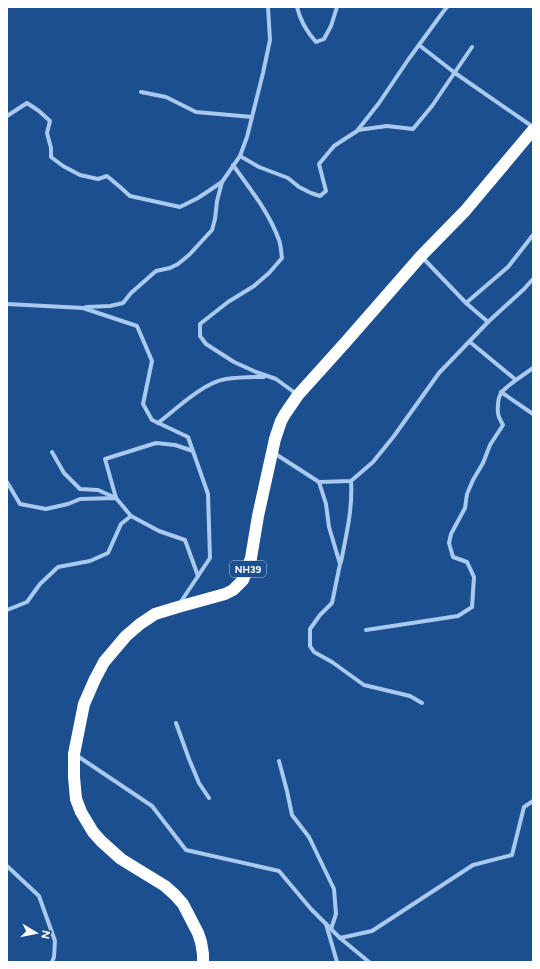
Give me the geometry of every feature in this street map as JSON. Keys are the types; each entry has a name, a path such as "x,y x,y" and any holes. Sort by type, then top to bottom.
{"highway":[{"name":"NH39","path":"203,962 201,942 198,933 183,904 165,886 121,859 101,841 93,832 81,812 76,799 74,754 84,704 104,662 126,636 140,624 154,614 225,594 233,590 243,580 250,562 258,516 275,439 285,414 298,395 421,256 465,210 533,130"}],"street":[{"path":"7,304 83,308 110,306 123,303 131,293 156,271 170,268 178,264 189,255 212,230 222,182 240,156 247,137 270,40 268,7"},
{"path":"297,7 308,33 316,42 324,39 331,26 337,7"},
{"path":"240,156 288,178 299,187 320,196 326,191 319,164 334,146 357,130 379,103 419,44 447,7"},
{"path":"419,44 455,73 533,127"},
{"path":"357,130 387,126 413,129 432,106 472,46"},
{"path":"141,92 166,97 196,112 252,117"},
{"path":"7,116 26,103 39,111 50,120 47,133 51,148 51,157 63,166 80,175 98,179 107,176 130,196 180,207 198,198 222,182"},
{"path":"233,166 260,203 270,220 280,241 282,258 269,273 254,286 228,302 200,324 200,336 206,344 234,362 276,379 298,395"},
{"path":"466,303 508,267 533,235"},
{"path":"421,256 466,303 488,322"},
{"path":"272,452 319,482 351,481 373,462 394,436 439,373 488,322 533,279"},
{"path":"83,308 137,326 152,361 143,404 152,420 188,437 208,494 210,558 178,607"},
{"path":"470,342 516,380"},
{"path":"366,630 458,616 472,607 474,577 466,562 453,557 449,543 451,534 465,508 467,494 473,480 483,463 490,445 503,425 498,415 498,398 502,392 516,380 533,368"},
{"path":"158,423 209,385 225,379 267,376"},
{"path":"502,392 533,414"},
{"path":"193,451 175,444 156,443 105,459 116,498 131,516 159,531 185,540 198,576"},
{"path":"52,452 64,473 80,490 98,490 116,498"},
{"path":"351,481 352,490 348,524 332,603 320,614 310,629 310,646 314,652 332,662 364,685 410,696 422,703"},
{"path":"7,482 20,504 46,510 68,504 80,498 116,498"},
{"path":"319,482 326,504 329,527 340,564"},
{"path":"7,610 27,602 40,584 58,567 90,561 108,553 121,524 131,516"},
{"path":"176,723 199,783 209,798"},
{"path":"74,754 152,806 186,850 279,871 311,909 340,938 369,962"},
{"path":"279,760 292,815 309,837 334,889 336,914 331,929"},
{"path":"340,938 372,931 473,865 512,855 524,807 533,802"},
{"path":"7,866 39,896 55,941 54,957 52,962"},
{"path":"326,924 337,962"}]}
